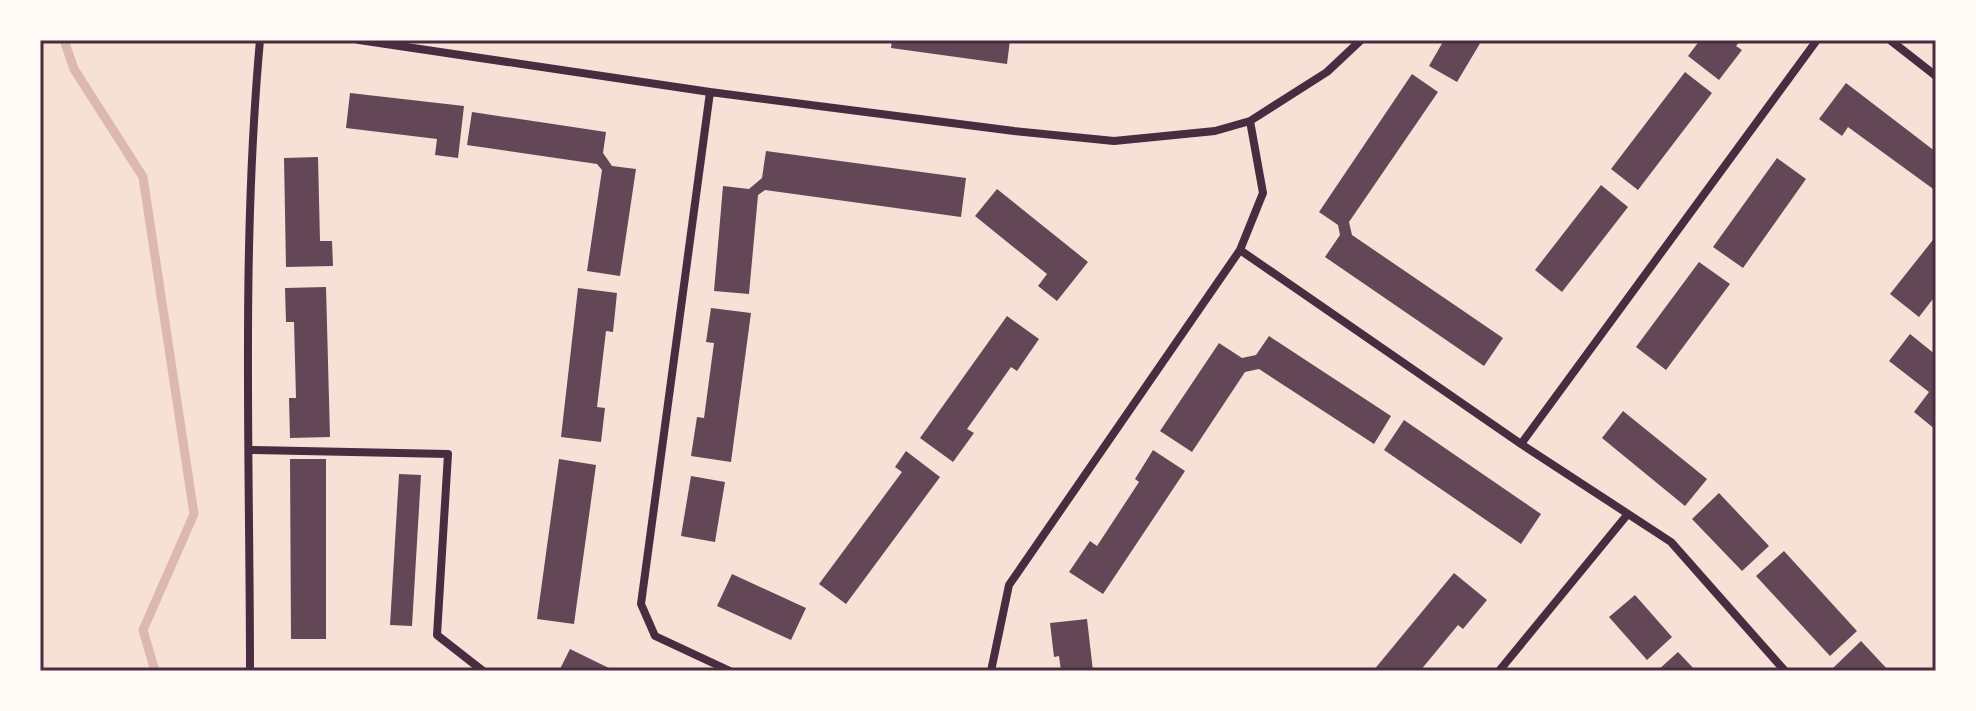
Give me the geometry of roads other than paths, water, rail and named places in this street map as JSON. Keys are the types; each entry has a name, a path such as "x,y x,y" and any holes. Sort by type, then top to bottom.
{"street":[{"path":"250,671 248,293 251,137 260,40"},
{"path":"359,40 710,92 1114,141 1215,131 1250,121 1327,72 1361,40"},
{"path":"1521,444 1817,40"},
{"path":"1890,40 1936,76"},
{"path":"710,92 641,604 655,636 730,671"},
{"path":"991,671 1009,585 1240,250 1263,193 1250,121"},
{"path":"1240,250 1521,444 1671,542 1785,671"},
{"path":"250,450 448,454 437,635 483,671"},
{"path":"1499,671 1627,515"}],"waterway":[{"path":"64,40 74,69 143,177 194,514 143,630 155,671"}]}
